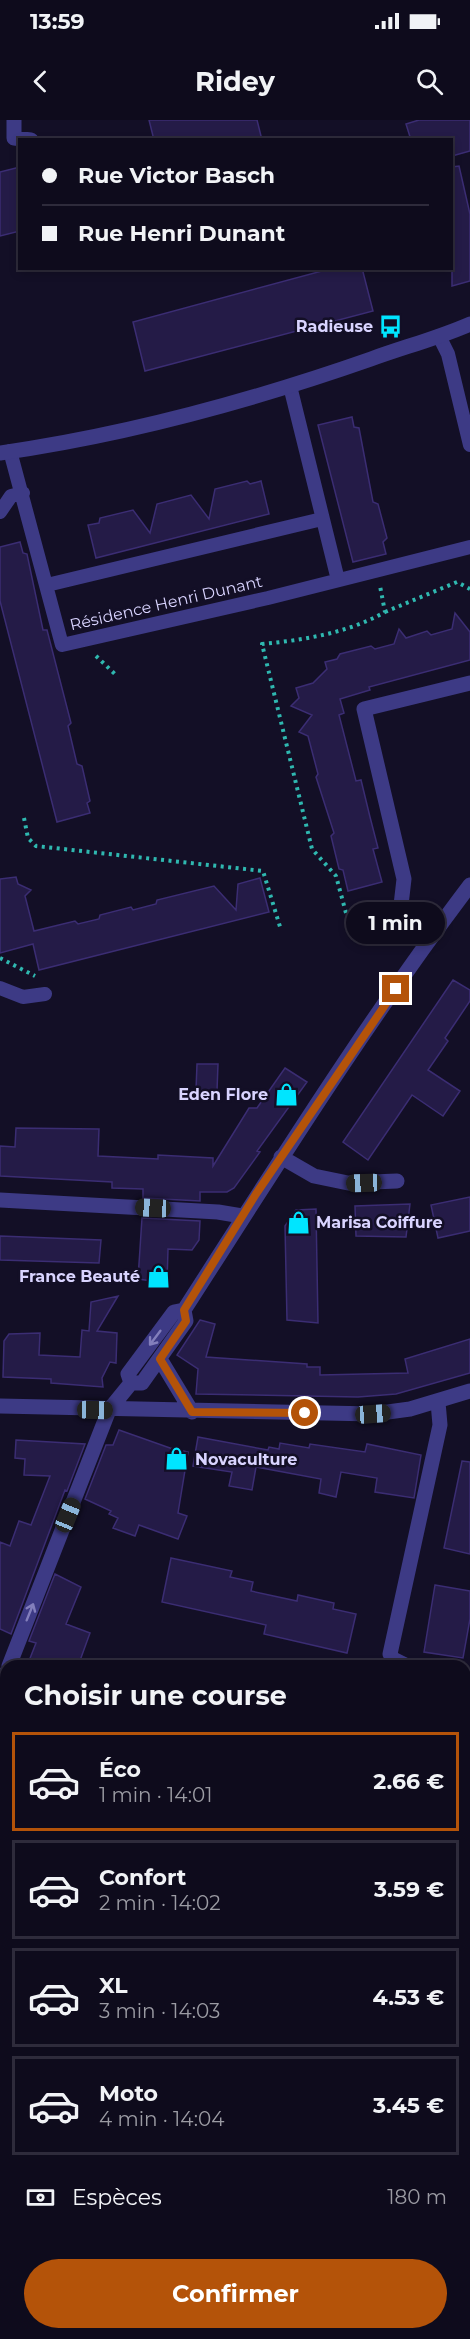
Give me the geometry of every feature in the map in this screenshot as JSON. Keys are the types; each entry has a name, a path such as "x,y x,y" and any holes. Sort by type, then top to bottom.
{"street":[{"path":"14,120 14,138 18,138"},
{"path":"5,452 224,407 470,324"},
{"path":"433,933 401,905 404,879 364,709 470,683"},
{"path":"131,1383 142,1383 186,1321 184,1310 242,1216 433,933 470,885"},
{"path":"281,1157 314,1176 348,1183 397,1181"},
{"path":"0,1200 218,1212 242,1216"},
{"path":"131,1383 128,1374 174,1312 184,1310"},
{"path":"160,1359 192,1412"},
{"path":"11,1660 109,1410 131,1383"},
{"path":"0,1406 192,1412 373,1414 392,1413 438,1402 470,1391"},
{"path":"395,1660 390,1654 440,1425 438,1402"}],"lane":[{"path":"440,336 448,354 470,445"},
{"path":"290,386 338,580"},
{"name":"Résidence Henri Dunant","path":"5,452 22,493 62,645 470,547"},
{"path":"0,512 11,496 22,493"},
{"path":"47,585 322,519"},
{"path":"0,988 22,997 45,994"}],"path":[{"path":"376,571 385,612"},
{"path":"346,913 336,876 312,849 262,644 326,635 457,582 470,588"},
{"path":"87,640 97,659 117,676"},
{"path":"24,818 28,838 36,846 263,871 281,930"},
{"path":"0,958 40,979 45,994"}],"building":[{"path":"149,120 257,120 262,138 154,138"},
{"path":"419,120 470,120 470,151 453,156 453,138 410,138 406,124"},
{"path":"459,166 470,214 470,281 452,286 453,270 453,167"},
{"path":"18,168 18,232 0,236 0,172"},
{"path":"326,270 363,270 373,311 145,371 133,322"},
{"path":"352,417 354,427 359,428 373,502 378,504 387,538 383,542 386,554 353,562 318,425"},
{"path":"247,481 250,484 261,481 269,514 96,558 88,525 99,523 100,518 133,510 150,533 157,504 191,495 209,519 215,489"},
{"path":"20,542 23,553 27,554 43,630 47,630 71,723 68,726 77,764 82,766 90,801 87,803 90,813 57,822 0,601 0,547"},
{"path":"455,613 470,632 470,660 369,687 370,690 340,699 344,713 339,715 356,781 361,780 378,848 373,849 382,882 348,891 343,870 339,869 331,836 334,833 316,777 318,774 308,736 299,732 312,715 291,706 299,698 296,688 313,683 327,669 325,662 337,659 340,654 371,646 375,649 394,644 399,629 406,638 427,631 431,635 452,629"},
{"path":"16,877 18,884 31,890 25,896 34,931 75,921 78,924 99,919 100,915 131,907 133,910 156,904 157,900 214,886 236,910 238,884 260,878 269,912 39,970 33,944 0,953 0,879"},
{"path":"453,980 470,990 470,1001 445,1038 448,1041 428,1070 460,1091 443,1116 412,1095 368,1160 343,1142"},
{"path":"197,1064 218,1064 217,1091 196,1090"},
{"path":"285,1068 307,1082 257,1151 260,1152 234,1188 227,1192 200,1192 200,1201 143,1198 143,1189 112,1188 112,1182 0,1176 0,1146 15,1147 16,1128 99,1129 98,1156 158,1159 158,1155 213,1158 213,1166 249,1108 257,1108"},
{"path":"470,1197 470,1231 438,1238 431,1205"},
{"path":"410,1204 406,1237 356,1236 355,1206"},
{"path":"316,1209 318,1323 287,1320 285,1226 296,1210"},
{"path":"142,1218 200,1221 199,1240 192,1250 168,1249 167,1283 138,1279"},
{"path":"0,1236 101,1240 99,1263 0,1260"},
{"path":"118,1296 97,1331 117,1333 116,1363 110,1362 102,1378 103,1387 51,1383 51,1379 3,1377 4,1341 9,1334 40,1333 39,1355 80,1357 82,1330 89,1331 91,1302"},
{"path":"200,1320 215,1324 206,1357 307,1364 307,1367 320,1367 320,1375 408,1373 405,1359 470,1339 470,1373 396,1394 358,1397 196,1394 198,1369 177,1355"},
{"path":"119,1430 188,1452 178,1513 187,1516 178,1539 139,1525 135,1536 113,1528 118,1518 109,1514 111,1511 85,1499 106,1445 113,1445"},
{"path":"198,1437 268,1450 269,1447 279,1449 280,1443 309,1448 310,1444 365,1452 367,1444 421,1455 414,1498 375,1492 377,1478 341,1472 336,1497 319,1493 321,1479 256,1467 252,1490 229,1486 232,1472 193,1466"},
{"path":"16,1440 85,1444 67,1491 65,1490 11,1634 0,1629 0,1542 10,1546 19,1521 31,1525 50,1476 24,1475 25,1459 15,1458"},
{"path":"462,1461 470,1462 470,1554 444,1548"},
{"path":"171,1558 232,1571 230,1577 253,1582 251,1591 297,1601 298,1595 334,1603 333,1609 356,1614 347,1653 264,1634 266,1625 162,1602"},
{"path":"55,1574 81,1587 66,1624 90,1633 80,1660 29,1660 36,1643 29,1641"},
{"path":"435,1585 470,1591 470,1619 463,1658 424,1652"}],"place":[{"name":"Radieuse","path":"391,326"},
{"name":"Eden Flore","path":"286,1094"},
{"name":"Marisa Coiffure","path":"298,1222"},
{"name":"France Beauté","path":"158,1276"},
{"name":"Novaculture","path":"177,1459"}],"route":[{"path":"305,1413 192,1412 160,1359 186,1321 184,1310 256,1194 396,989"}]}
